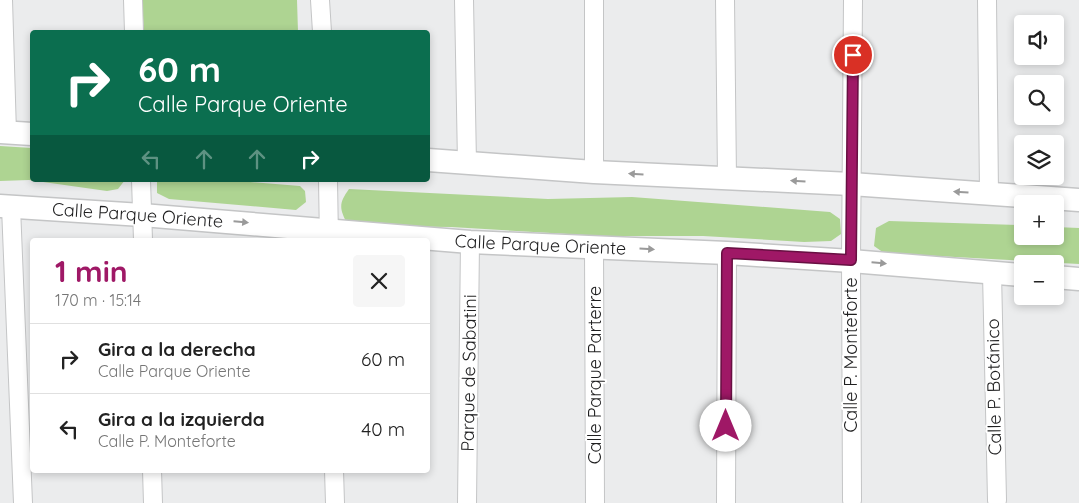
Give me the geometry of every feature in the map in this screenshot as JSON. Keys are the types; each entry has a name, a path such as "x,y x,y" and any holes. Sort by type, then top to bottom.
{"street":[{"path":"3,0 4,133 30,134"},
{"path":"132,0 134,30"},
{"path":"320,0 322,30"},
{"path":"464,0 467,163"},
{"path":"594,0 594,172"},
{"path":"725,0 727,178"},
{"name":"Calle P. Monteforte","path":"852,500 851,184 853,0"},
{"path":"987,0 989,194"},
{"path":"430,160 594,172 851,184 1079,200"},
{"path":"141,182 143,238"},
{"path":"328,182 329,235"},
{"path":"6,207 23,503"},
{"name":"Calle Parque Oriente","path":"6,207 142,215 329,235 389,238"},
{"name":"Calle Parque Oriente","path":"430,240 851,260 1014,274"},
{"name":"Parque de Sabatini","path":"467,503 470,242"},
{"name":"Calle Parque Parterre","path":"594,247 595,503"},
{"path":"726,503 727,253"},
{"name":"Calle P. Botánico","path":"992,273 997,500"},
{"path":"1064,278 1079,279"},
{"path":"152,473 153,503"},
{"path":"334,473 335,503"}],"green space":[{"path":"142,0 297,0 298,30 144,30"},
{"path":"0,146 30,148 30,180 0,181"},
{"path":"43,182 123,182 118,189 107,191"},
{"path":"157,182 251,182 300,186 305,191 306,202 296,210 169,199 157,193"},
{"path":"349,189 548,199 632,197 830,212 840,219 841,234 831,241 804,242 703,236 602,236 451,227 369,226 347,223 341,206 343,198"},
{"path":"889,221 1014,225 1014,245 1064,245 1064,227 1079,228 1079,264 1064,263 1064,255 1014,255 1014,260 884,253 874,246 876,228"}],"route":[{"path":"726,426 727,253 851,260 853,55"}]}
